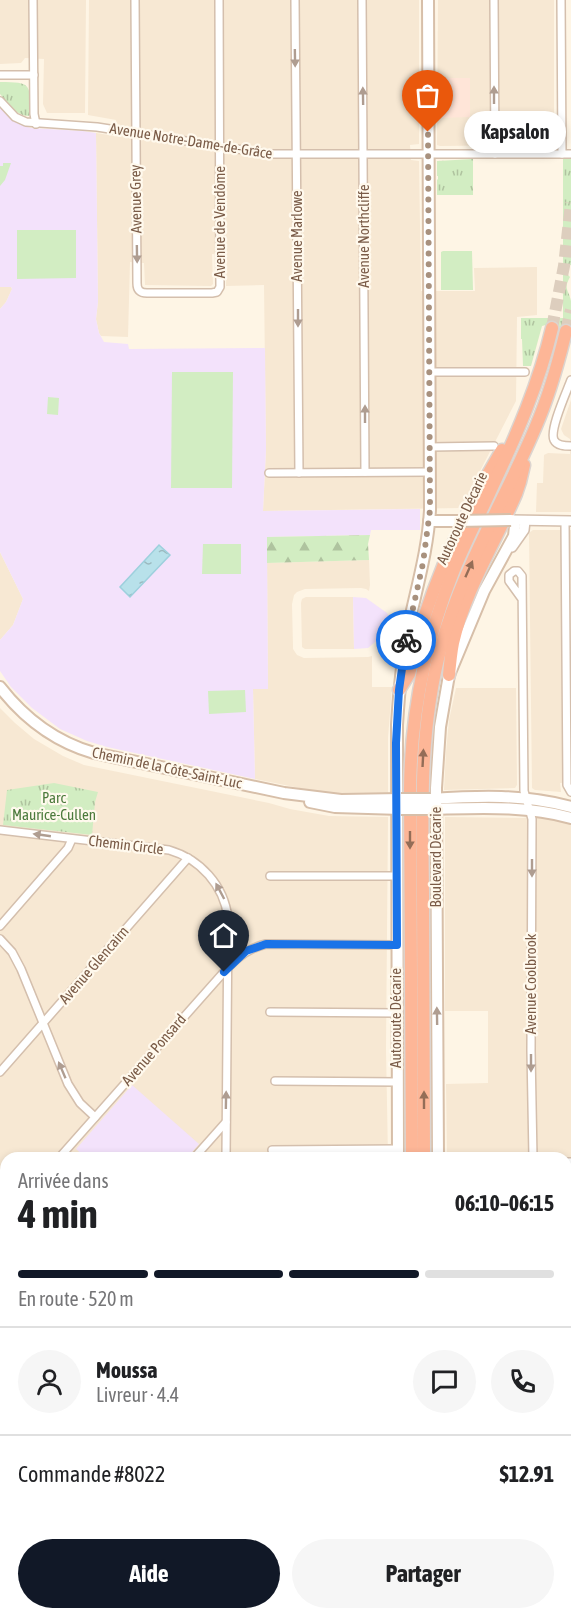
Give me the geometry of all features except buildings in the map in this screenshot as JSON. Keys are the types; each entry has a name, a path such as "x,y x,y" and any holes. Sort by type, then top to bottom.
{"highway":[{"name":"Autoroute Décarie","path":"412,1152 410,789 416,702 428,645 442,599 531,399 552,328"},
{"name":"Autoroute Décarie","path":"424,1152 422,807 428,706 441,646 458,595 529,442 549,392 566,331"},
{"path":"399,690 409,674 428,606 454,541 476,495 531,399"},
{"path":"449,675 453,643 477,578 520,482 529,442"}],"main road":[{"path":"398,1152 399,804 396,743 399,690 405,646 423,563 429,521 428,0"},
{"path":"429,521 511,520"},
{"name":"Boulevard Décarie","path":"438,1152 433,804 438,746 449,675 484,591 515,533 515,526 511,520"},
{"name":"Chemin de la Côte-Saint-Luc","path":"0,687 15,705 39,726 78,748 112,758 284,793 325,806 345,808 433,804 505,807 530,809 571,818"},
{"name":"Chemin de la Côte-Saint-Luc","path":"433,804 503,796 571,807"}],"street":[{"path":"33,0 36,124"},
{"name":"Avenue Grey","path":"135,0 138,290"},
{"name":"Avenue de Vendôme","path":"138,290 144,293 204,293 215,292 221,284 219,0"},
{"name":"Avenue Marlowe","path":"295,0 299,473"},
{"name":"Avenue Northcliffe","path":"362,0 365,472"},
{"path":"494,0 495,154"},
{"path":"561,0 562,154"},
{"path":"0,75 34,75"},
{"name":"Avenue Notre-Dame-de-Grâce","path":"0,101 24,122 85,125 261,154 571,153"},
{"path":"430,372 525,372"},
{"path":"571,380 553,435 557,443 562,446 571,446"},
{"path":"430,447 494,446"},
{"path":"269,473 430,472"},
{"path":"511,520 568,521 567,785 571,792"},
{"name":"Boulevard Décarie","path":"497,567 523,532 525,521"},
{"name":"Avenue Coolbrook","path":"522,599 524,790 532,819 533,1152"},
{"name":"Chemin Circle","path":"0,830 164,849 188,858 210,876 218,886 224,898 228,918 226,1152"},
{"path":"0,926 68,849 72,838"},
{"name":"Avenue Glencairn","path":"0,1072 188,858"},
{"path":"270,876 397,876"},
{"path":"0,939 19,964 70,1088 80,1103 95,1118"},
{"name":"Avenue Ponsard","path":"64,1152 227,969 246,951 266,944 397,945"},
{"path":"270,1012 397,1013"},
{"path":"275,1082 398,1082"},
{"path":"199,1152 226,1122"},
{"path":"272,1150 335,1152"}],"shaded area":[{"path":"0,0 86,0 85,113 47,113 43,104 44,59 25,58 21,63 0,64"},
{"path":"89,0 419,0 419,144 410,145 411,160 419,161 421,291 475,291 474,268 537,267 537,315 517,317 516,401 461,508 263,511 266,450 264,285 226,286 227,255 212,254 213,284 211,286 145,285 144,263 130,262 128,337 101,336 96,319 98,302 96,133 115,136 116,120 88,115"},
{"path":"438,0 554,0 554,142 549,145 437,145"},
{"path":"440,78 470,78 470,117 439,118"},
{"path":"0,106 14,120 30,128 96,133 98,302 96,319 104,342 128,344 129,349 265,348 266,450 263,511 420,509 420,530 371,530 370,535 267,537 268,689 253,689 255,779 87,741 60,729 32,708 11,687 0,671 0,640 13,625 23,599 0,552 0,309 12,289 11,287 0,287"},
{"path":"0,287 11,287 12,289 0,309"},
{"path":"571,400 571,512 536,512 537,483 543,483 544,455 548,453 570,454 570,439 561,429"},
{"path":"533,530 571,530 571,783 560,783 561,792 532,788 529,533"},
{"path":"0,552 23,599 13,625 0,640"},
{"path":"369,560 369,591 361,588 305,589 294,595 292,604 293,649 297,655 304,658 372,656 372,687 392,687 388,738 388,793 335,794 255,779 253,689 268,688 267,563"},
{"path":"306,597 353,597 354,649 305,649 302,647 301,603"},
{"path":"353,597 366,598 387,613 390,618 391,625 387,632 368,648 354,649"},
{"path":"456,688 516,688 517,785 515,788 444,790 449,720"},
{"path":"0,708 34,739 84,765 329,816 388,817 386,1049 388,1152 0,1152"},
{"path":"542,815 571,823 571,1152 447,1152 446,1084 488,1083 488,1011 445,1011 445,817 523,818"},
{"path":"132,1085 199,1144 192,1152 79,1152 76,1149"}],"green space":[{"path":"0,82 24,84 27,87 30,97 29,116 16,111 0,94"},
{"path":"571,158 571,265 566,266 566,273 570,277 567,287 571,301 571,327 566,329 542,326 531,366 523,366 521,318 563,318 563,159"},
{"path":"473,159 473,195 437,195 437,161"},
{"path":"3,163 11,163 5,180 0,186 0,166 3,166"},
{"path":"17,230 76,230 76,278 17,279"},
{"path":"472,251 473,290 441,290 441,252"},
{"path":"172,372 233,372 232,488 171,488"},
{"path":"48,397 59,398 58,415 47,414"},
{"path":"370,535 369,560 267,563 267,537"},
{"path":"203,544 241,544 241,574 202,574"},
{"path":"245,690 246,712 209,714 208,691"},
{"name":"Parc Maurice-Cullen","path":"54,783 98,792 92,835 3,825 7,790"}],"water":[{"path":"159,545 170,555 130,597 120,587"}],"tunnel":[{"path":"552,328 564,266 571,203"},
{"path":"566,331 571,310"}],"way so far":[{"path":"406,640 423,563 430,510 428,132"}],"place":[{"name":"Kapsalon","path":"428,132"}],"route":[{"path":"224,972 246,951 266,944 397,945 396,743 399,690 406,640"}]}
